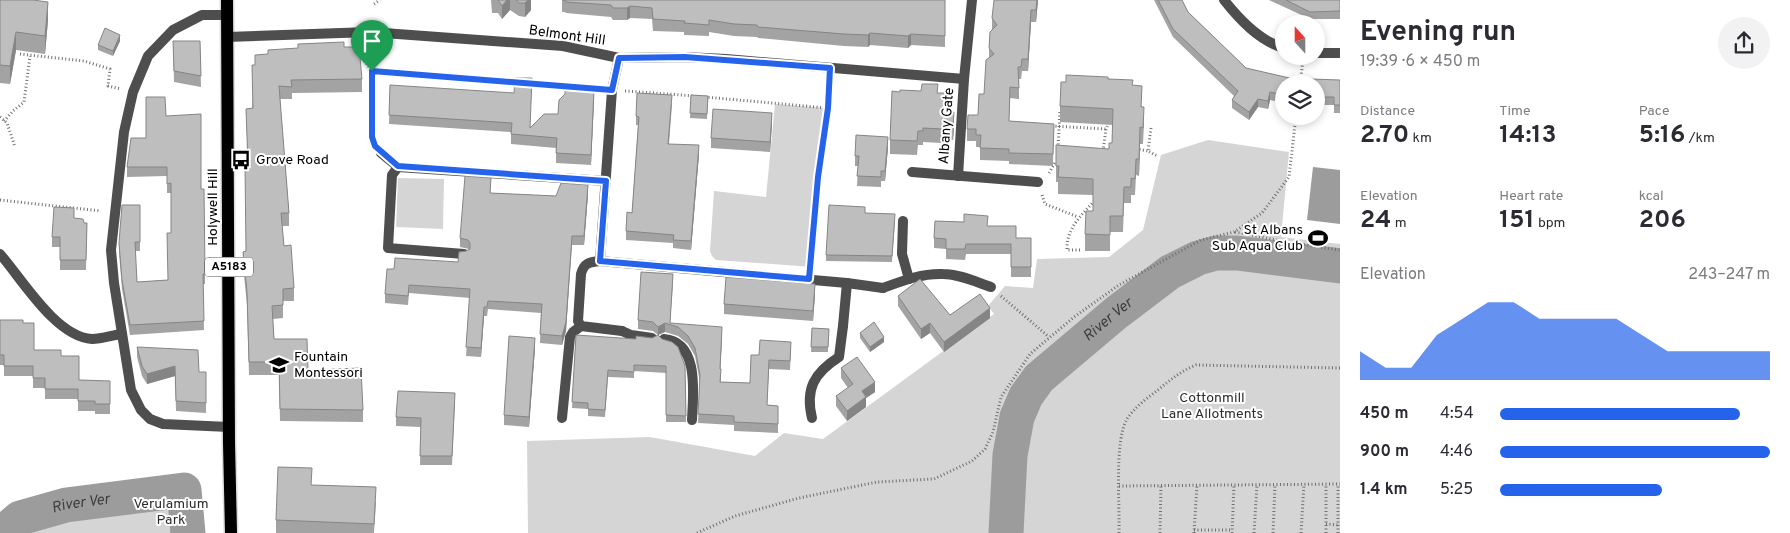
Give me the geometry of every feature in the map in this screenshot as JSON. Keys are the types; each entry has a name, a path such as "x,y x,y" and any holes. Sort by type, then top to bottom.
{"main road":[{"name":"Holywell Hill","path":"227,0 231,533"}],"street":[{"name":"Albany Gate","path":"958,176 964,79 972,0"},
{"path":"1224,0 1244,24 1275,44"},
{"path":"227,15 202,15 172,30 148,56 133,92 124,132 114,212 112,250 131,390 141,410 150,419 163,424 229,427"},
{"name":"Belmont Hill","path":"227,37 376,32 563,46 619,58 685,57 964,79"},
{"path":"1325,53 1340,53"},
{"path":"600,261 612,90 619,58"},
{"path":"381,153 398,166 606,181"},
{"path":"398,166 392,175 388,248 464,254"},
{"name":"Albany Gate","path":"912,172 1038,182"},
{"path":"903,221 902,254 909,279"},
{"path":"0,254 17,273 36,302 60,324 77,336 92,339 122,334"},
{"path":"581,326 578,321 581,274 583,267 589,262 600,261 809,279 883,288 909,279 944,274 961,277 991,287"},
{"path":"812,418 809,404 811,388 822,369 839,357 847,283"},
{"path":"562,418 570,337 573,332 581,326 622,331 631,335 652,338"},
{"path":"664,339 673,339 678,342 689,361 693,375 692,420"}],"path":[{"path":"374,4 380,0"},
{"path":"354,32 358,51 372,71 372,137 375,146 381,153"},
{"path":"20,54 84,61 110,69 108,86 133,92"},
{"path":"4,121 24,102 30,55"},
{"path":"809,279 818,177 828,108 830,68"},
{"path":"372,71 656,92 828,108"},
{"path":"1058,150 1060,112"},
{"path":"0,117 7,123 14,146"},
{"path":"1103,153 1106,130 1110,122"},
{"path":"697,533 736,516 799,498 877,482 934,479 972,461 985,448 993,432 1001,396 1030,354 1049,337 1074,317 1120,286 1201,240 1234,232 1262,214 1289,177 1295,125"},
{"path":"1050,126 1106,130"},
{"path":"1148,152 1151,128"},
{"path":"1104,146 1112,147"},
{"path":"1131,148 1157,156"},
{"path":"1058,157 1054,166 1038,182 1045,204 1078,217"},
{"path":"1080,250 1067,250 1069,234 1078,217 1099,196"},
{"path":"0,200 114,212"},
{"path":"1234,232 1340,250"},
{"path":"991,287 1049,337"},
{"path":"1119,533 1118,467 1123,428 1128,418 1173,377 1187,368 1196,366 1340,368"},
{"path":"1274,533 1275,484"},
{"path":"1301,533 1304,484"},
{"path":"1326,484 1326,533"},
{"path":"1119,486 1339,484 1338,533"},
{"path":"1160,533 1161,485"},
{"path":"1197,485 1194,532 1232,532 1234,485"},
{"path":"1254,533 1257,485"},
{"path":"1326,524 1338,525"}],"green space":[{"path":"775,104 825,108 813,267 716,260 710,251 714,191 766,197"},
{"name":"Cottonmill Lane Allotments","path":"1208,140 1289,152 1281,237 1340,244 1340,533 528,533 527,441 650,437 755,456 784,433 823,439 994,314 988,306 1005,286 1033,288 1037,259 1109,257 1143,230 1161,155"},
{"path":"398,178 444,179 443,229 396,227"},
{"name":"Verulamium Park","path":"184,490 204,533 2,533 20,518 66,505"}],"shaded area":[{"path":"1313,167 1340,170 1340,224 1307,220"}],"building":[{"path":"0,0 48,2 45,36 16,32 10,66 0,65"},
{"path":"498,0 507,0 502,6"},
{"path":"516,0 528,0 525,3 519,3"},
{"path":"565,0 945,0 945,36 870,33 868,35 844,34 758,27 757,25 709,20 709,25 684,23 685,21 653,19 652,8 630,6 627,8 613,8 611,5 566,2"},
{"path":"994,0 1037,0 1036,10 1031,10 1028,59 1022,59 1021,67 1018,67 1019,88 1010,87 1009,121 1054,124 1053,154 1009,153 1009,149 980,148 981,135 976,135 976,129 967,129 968,115 978,115 979,94 984,94 986,60 994,54 989,48 990,32 997,25 992,18"},
{"path":"1158,0 1182,0 1188,12 1246,68 1276,75 1275,93 1270,92 1268,101 1258,99 1249,112 1232,100 1238,91 1173,29"},
{"path":"1286,0 1340,0 1340,11 1310,12"},
{"path":"105,28 120,35 113,51 98,45"},
{"path":"173,41 200,41 201,76 174,71"},
{"path":"344,42 344,47 359,47 362,79 291,80 292,87 279,86 289,213 281,213 284,246 291,245 294,288 283,289 283,305 272,306 274,339 307,339 308,370 361,368 363,410 280,409 279,362 249,362 247,292 243,252 246,251 245,165 248,165 246,109 253,108 252,65 255,65 255,55 268,54 268,50 298,48 298,44"},
{"path":"1066,75 1133,80 1132,85 1142,86 1143,128 1140,127 1139,159 1136,159 1135,179 1131,178 1131,187 1124,187 1123,216 1110,216 1110,235 1085,234 1086,211 1093,211 1093,179 1058,177 1059,166 1056,166 1056,145 1109,149 1109,143 1112,143 1113,109 1060,106 1061,82 1066,82"},
{"path":"515,78 532,78 530,128 544,114 558,114 559,100 565,94 565,89 594,90 591,155 556,153 557,138 511,134 512,123 389,115 390,85 514,93"},
{"path":"1325,79 1340,80 1340,105 1334,105 1334,97 1325,97"},
{"path":"922,84 938,84 937,93 945,93 944,112 954,112 953,126 942,126 942,129 923,128 923,131 918,131 917,141 890,140 892,91 921,91"},
{"path":"637,93 672,95 668,144 699,145 691,241 673,240 674,235 626,231 627,212 632,213 639,117 636,116"},
{"path":"691,95 708,96 707,114 690,113"},
{"path":"146,97 165,97 166,116 201,114 201,189 204,189 204,321 130,325 122,280 119,243 122,205 140,205 140,242 135,242 137,282 168,280 167,233 171,233 171,183 167,184 167,167 127,167 131,138 146,138"},
{"path":"713,109 772,113 770,142 711,138"},
{"path":"856,135 888,137 885,171 881,171 881,177 857,176 859,156 855,156"},
{"path":"465,176 491,178 490,193 556,196 561,183 588,185 584,236 572,236 566,322 562,336 540,334 542,304 488,301 487,307 484,307 481,348 466,347 470,289 409,285 408,296 385,294 387,269 394,269 395,258 458,262 459,252 470,249 468,240 460,238"},
{"path":"829,205 865,207 865,213 895,214 892,256 826,255"},
{"path":"54,207 74,208 74,218 83,219 84,223 87,223 86,260 60,260 60,237 52,237"},
{"path":"964,214 988,216 987,226 1016,226 1016,238 1031,238 1031,267 1011,267 1011,244 966,244 965,249 946,249 946,239 934,238 935,221 964,222"},
{"path":"641,272 673,274 670,323 722,327 720,382 750,383 751,355 759,355 760,340 791,342 790,361 769,360 767,405 778,406 778,424 734,422 734,416 698,414 700,375 695,348 688,336 678,327 665,323 658,327 653,322 638,320"},
{"path":"726,277 815,284 813,311 724,304"},
{"path":"920,279 950,315 980,294 990,308 944,342 930,323 921,329 898,296"},
{"path":"0,320 23,320 23,323 34,323 34,350 61,350 61,356 79,356 79,380 110,381 110,404 95,404 95,401 78,401 78,389 45,389 45,378 33,378 33,366 4,366 4,355 0,355"},
{"path":"874,322 884,337 870,347 860,333"},
{"path":"812,328 829,329 828,347 811,347"},
{"path":"576,335 636,339 636,336 652,338 658,335 662,339 672,342 678,347 685,366 686,416 666,415 666,366 634,365 634,372 608,370 605,410 588,409 588,403 572,402"},
{"path":"509,336 535,338 529,417 504,415"},
{"path":"137,347 198,350 199,372 206,372 206,403 176,401 175,366 147,374 142,366"},
{"path":"857,357 875,382 862,391 866,397 847,411 836,396 853,384 841,368"},
{"path":"398,391 455,393 452,456 420,456 421,418 396,417"},
{"path":"278,467 312,468 311,485 376,487 374,524 276,520"}],"waterway":[{"name":"River Ver","path":"1006,533 1010,455 1017,417 1026,396 1039,378 1116,313 1170,272 1198,258 1216,253 1237,253 1340,266"},
{"name":"River Ver","path":"2,533 20,518 66,505 184,490 188,533"}],"place":[{"name":"Grove Road","path":"241,160"},
{"name":"St Albans Sub Aqua Club","path":"1318,238"},
{"name":"Fountain Montessori","path":"279,365"}],"route":[{"path":"685,57 830,68 828,108 818,177 809,279 600,261 606,181 398,166 381,153 375,146 372,137 372,71 612,90 619,58 685,57"}]}
